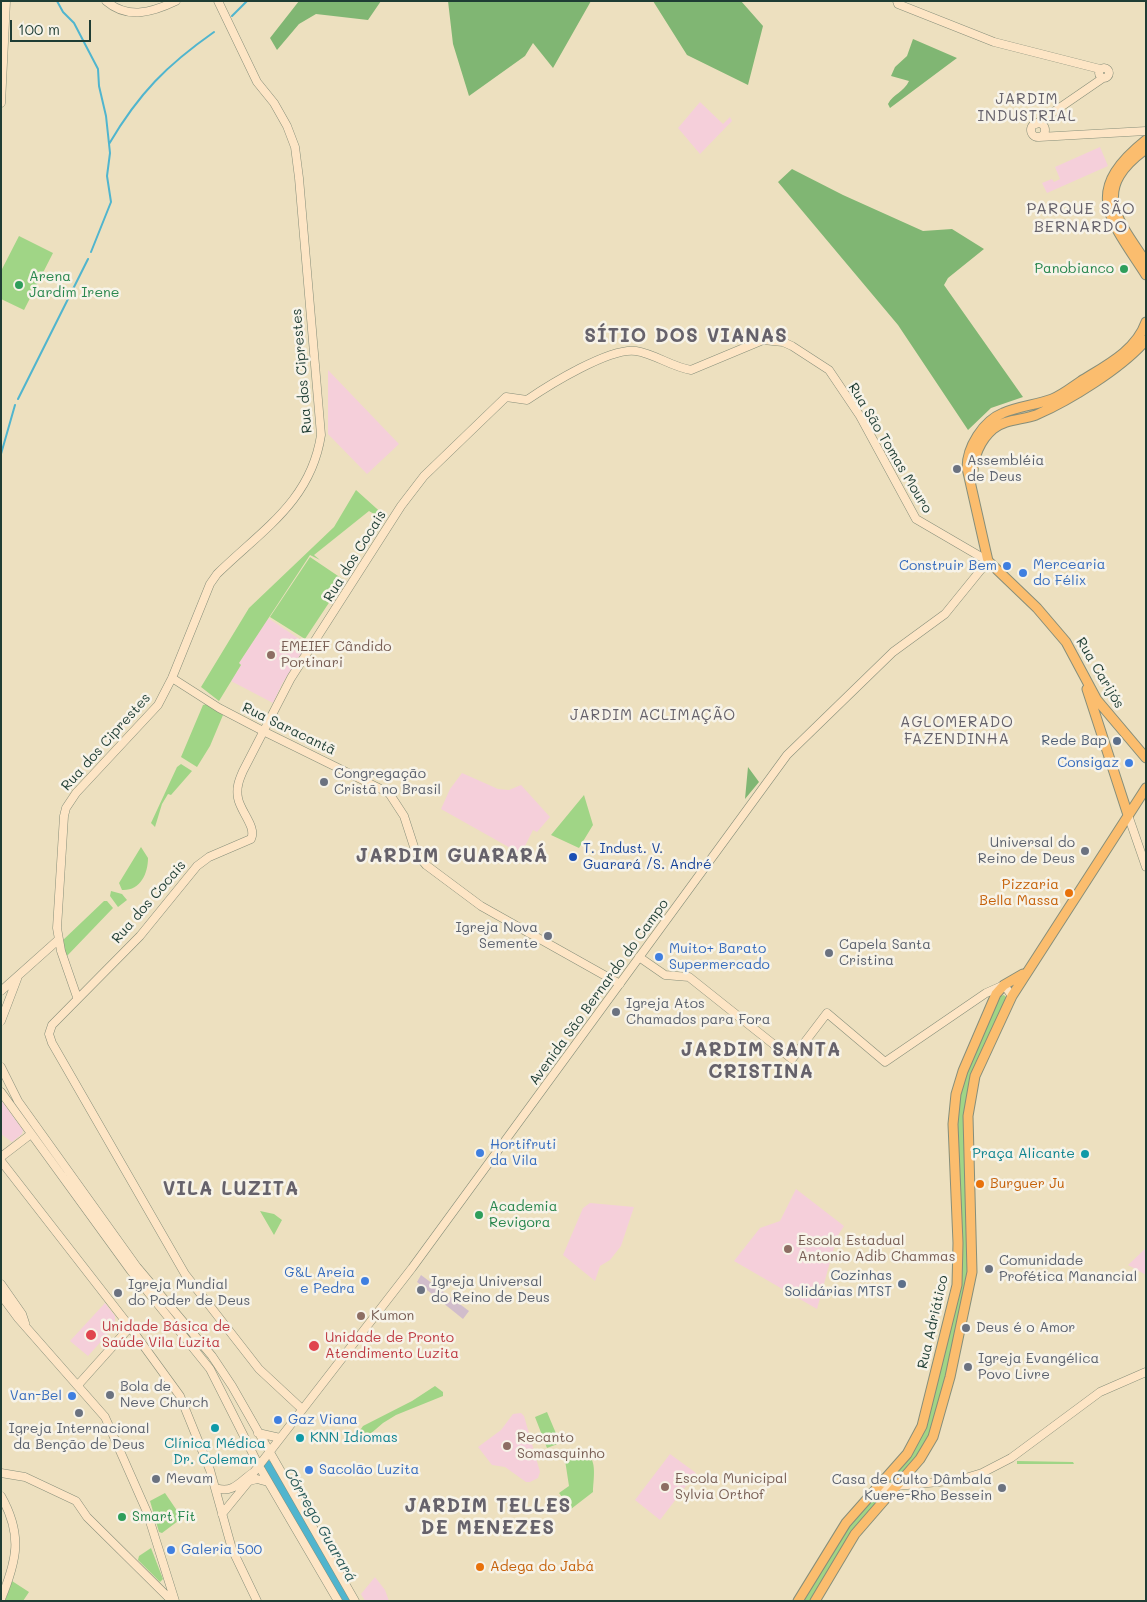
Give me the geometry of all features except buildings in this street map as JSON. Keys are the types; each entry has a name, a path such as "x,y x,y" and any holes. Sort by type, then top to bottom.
{"main road":[{"path":"1146,140 1121,164 1113,176 1106,198 1114,225 1146,275"},
{"path":"1146,150 1129,163 1121,175 1114,196 1116,217 1146,262"},
{"path":"990,564 968,475 969,455 979,434 998,415 1053,399 1121,356 1139,336 1146,322"},
{"path":"990,564 986,522 973,474 974,459 982,442 998,425 1042,412 1088,386 1132,356 1146,340"},
{"name":"Rua Carijós","path":"990,564 1037,608 1066,642 1083,676 1114,721 1146,758"},
{"path":"1083,676 1128,815"},
{"path":"1099,730 1106,723 1114,721"},
{"name":"Rua Adriático","path":"798,1601 839,1532 907,1454 918,1435 950,1314 958,1266 953,1124 956,1094 963,1071 996,994 1018,986 1146,788"},
{"name":"Rua Adriático","path":"815,1601 864,1522 920,1459 936,1429 969,1296 972,1263 968,1134 970,1096 979,1065 1008,990 1027,971"},
{"path":"839,1532 841,1542 849,1544"},
{"path":"825,1554 831,1554 839,1560"}],"street":[{"path":"1,103 6,1"},
{"path":"106,1 116,8 129,13 154,10 176,1"},
{"path":"897,1 898,4 994,42 1108,70 1108,76 1036,124 1031,131 1032,135 1042,132 1060,136 1146,131"},
{"name":"Rua dos Ciprestes","path":"58,940 61,848 66,808 76,793 148,718 172,678 210,584 217,574 286,510 299,494 314,465 321,435 295,148 282,115 256,82 219,2"},
{"path":"1042,132 1054,111"},
{"path":"1036,124 1042,132"},
{"name":"Rua São Tomas Mouro","path":"506,397 527,400 545,388 620,351 646,353 691,370 763,340 783,342 830,370 860,416 916,519 990,564"},
{"name":"Rua dos Cocais","path":"302,1409 260,1369 185,1274 54,1048 49,1034 52,1025 140,936 202,862 251,839 253,830 241,809 238,786 243,771 265,732 291,678 401,506 424,476 506,397"},
{"name":"Avenida São Bernardo do Campo","path":"216,1488 227,1490 235,1487 259,1466 412,1268 787,755 893,652 945,614 990,564"},
{"name":"Rua Saracantã","path":"172,678 219,708 389,793 404,816 416,853 426,865 481,906 620,984"},
{"path":"1128,815 1146,867"},
{"path":"1,991 58,940 78,997"},
{"path":"639,957 666,976 684,975 689,977 792,1059 827,1013 885,1062 979,998 1008,990"},
{"path":"2,1014 18,977"},
{"path":"979,998 996,994"},
{"path":"1,1067 18,1101 141,1272 218,1364 355,1601"},
{"path":"1,1092 131,1271 210,1369 259,1466 338,1601"},
{"path":"1,1157 31,1134"},
{"path":"1,1161 130,1327 180,1396 216,1488 234,1555 257,1601"},
{"path":"1,1284 22,1314 25,1323"},
{"path":"1,1295 18,1318 25,1323 98,1407 109,1424 147,1512 173,1601"},
{"path":"78,1386 130,1327"},
{"path":"876,1488 894,1488 959,1480 990,1470 1011,1458 1089,1399 1122,1381 1146,1372"},
{"path":"238,1423 246,1420 254,1425"},
{"path":"258,1433 280,1438"},
{"path":"1,1472 25,1477 76,1501 87,1517 173,1601"},
{"path":"222,1514 249,1481 258,1479 268,1482"},
{"path":"1,1496 14,1525 16,1549 13,1568 1,1600"}],"shaded area":[{"path":"700,102 723,124 730,117 732,121 700,154 678,128"},
{"path":"1100,147 1108,166 1047,193 1042,183 1052,179 1054,182 1060,179 1055,167"},
{"path":"328,370 399,444 367,474 328,434"},
{"name":"EMEIEF Cândido Portinari","path":"268,618 307,644 282,684 273,703 231,681 241,665 239,663"},
{"path":"462,773 498,789 509,790 521,785 550,817 537,832 533,830 521,854 441,809 450,789"},
{"path":"1,1100 23,1130 22,1134 12,1142 1,1134"},
{"name":"Escola Estadual Antonio Adib Chammas","path":"796,1189 844,1226 837,1237 817,1309 734,1261 760,1228 780,1221"},
{"path":"590,1203 634,1207 621,1246 610,1260 600,1266 595,1281 563,1255 583,1208"},
{"path":"1146,1248 1146,1275 1128,1265"},
{"path":"421,1275 469,1311 463,1319 417,1282"},
{"name":"Unidade Básica de Saúde Vila Luzita","path":"105,1303 115,1316 115,1326 88,1356 70,1341"},
{"name":"Recanto Somasquinho","path":"521,1413 524,1416 540,1472 538,1478 530,1482 526,1482 505,1467 492,1465 478,1447 501,1430 513,1414"},
{"name":"Escola Municipal Sylvia Orthof","path":"670,1454 696,1473 660,1520 635,1500"},
{"path":"375,1577 385,1590 389,1601 365,1601 361,1594"}],"green space":[{"path":"299,1 381,1 368,20 316,14 299,24 277,50 270,38"},
{"path":"448,1 591,1 553,68 533,43 525,56 469,96 453,44"},
{"path":"653,1 741,1 763,26 748,85 687,55"},
{"path":"913,39 957,58 890,108 888,104 890,101 909,81 891,76 895,67 907,56"},
{"path":"792,169 843,195 923,231 952,229 984,249 948,278 944,285 1023,397 991,408 968,430 898,325 778,182"},
{"name":"Arena Jardim Irene","path":"19,236 53,253 24,310 1,299 1,271"},
{"path":"356,490 386,517 384,520 369,511 314,555 320,560 310,555 239,663 241,665 219,701 201,687 249,608 334,527"},
{"path":"310,557 344,580 305,639 270,617"},
{"path":"207,704 223,715 210,746 197,767 181,757 203,705"},
{"path":"181,764 192,771 171,795 168,794 162,804 155,827 151,823 177,767"},
{"path":"748,767 759,782 745,799"},
{"path":"584,795 593,825 579,848 551,835"},
{"path":"141,847 148,858 145,875 134,888 122,890 119,883"},
{"path":"111,891 122,894 127,900 118,907 110,896"},
{"path":"104,901 107,901 113,908 66,957 62,941"},
{"path":"1004,995 1007,998 972,1075 967,1096 969,1251 966,1296 931,1436 812,1601 801,1601 848,1524 909,1456 958,1295 956,1124 959,1094 965,1072 1000,996"},
{"path":"260,1211 274,1214 282,1220 274,1235"},
{"path":"435,1386 443,1392 443,1396 396,1415 383,1423 362,1441 359,1436 354,1439 363,1426 412,1401"},
{"path":"547,1412 560,1443 547,1448 535,1417"},
{"path":"586,1454 592,1460 593,1465 593,1492 571,1509 559,1493 569,1486 565,1460"},
{"path":"1017,1461 1073,1462 1074,1464 1017,1464"},
{"path":"165,1493 182,1518 162,1533 159,1532 150,1501"},
{"path":"151,1548 163,1579 160,1582 138,1560 139,1556"},
{"path":"12,1581 29,1592 23,1601 5,1601"}],"waterway":[{"name":"Córrego Guarará","path":"57,1 63,12 74,23 98,69 99,86 106,116 110,153 107,176 111,202 91,252"},
{"name":"Córrego Guarará","path":"232,16 247,1"},
{"name":"Córrego Guarará","path":"109,144 131,110 155,81 182,56 214,32"},
{"name":"Córrego Guarará","path":"18,399 88,259"},
{"name":"Córrego Guarará","path":"1,454 15,405"},
{"name":"Córrego Guarará","path":"267,1465 346,1601"}],"place":[{"name":"Panobianco","path":"1124,269"},
{"name":"Arena Jardim Irene","path":"19,285"},
{"name":"Assembléia de Deus","path":"957,469"},
{"name":"Construir Bem","path":"1007,566"},
{"name":"Mercearia do Félix","path":"1023,573"},
{"name":"EMEIEF Cândido Portinari","path":"271,655"},
{"name":"Rede Bap","path":"1117,741"},
{"name":"Consigaz","path":"1129,763"},
{"name":"Congregação Cristã no Brasil","path":"324,782"},
{"name":"Universal do Reino de Deus","path":"1085,851"},
{"name":"T. Indust. V. Guarará /S. André","path":"573,857"},
{"name":"Pizzaria Bella Massa","path":"1069,893"},
{"name":"Igreja Nova Semente","path":"548,936"},
{"name":"Capela Santa Cristina","path":"829,953"},
{"name":"Muito+ Barato Supermercado","path":"659,957"},
{"name":"Igreja Atos Chamados para Fora","path":"616,1012"},
{"name":"Hortifruti da Vila","path":"480,1153"},
{"name":"Praça Alicante","path":"1085,1154"},
{"name":"Burguer Ju","path":"980,1184"},
{"name":"Academia Revigora","path":"479,1215"},
{"name":"Escola Estadual Antonio Adib Chammas","path":"788,1249"},
{"name":"Comunidade Profética Manancial","path":"989,1269"},
{"name":"G&L Areia e Pedra","path":"365,1281"},
{"name":"Cozinhas Solidárias MTST","path":"902,1284"},
{"name":"Igreja Universal do Reino de Deus","path":"421,1290"},
{"name":"Igreja Mundial do Poder de Deus","path":"118,1293"},
{"name":"Kumon","path":"361,1316"},
{"name":"Deus é o Amor","path":"966,1328"},
{"name":"Unidade Básica de Saúde Vila Luzita","path":"91,1335"},
{"name":"Unidade de Pronto Atendimento Luzita","path":"314,1346"},
{"name":"Igreja Evangélica Povo Livre","path":"968,1367"},
{"name":"Bola de Neve Church","path":"110,1395"},
{"name":"Van-Bel","path":"72,1396"},
{"name":"Igreja Internacional da Benção de Deus","path":"79,1413"},
{"name":"Gaz Viana","path":"278,1420"},
{"name":"Clínica Médica Dr. Coleman","path":"215,1428"},
{"name":"KNN Idiomas","path":"300,1438"},
{"name":"Recanto Somasquinho","path":"507,1446"},
{"name":"Sacolão Luzita","path":"309,1470"},
{"name":"Mevam","path":"156,1479"},
{"name":"Escola Municipal Sylvia Orthof","path":"665,1487"},
{"name":"Casa de Culto Dâmbala Kuere-Rho Bessein","path":"1002,1488"},
{"name":"Smart Fit","path":"122,1517"},
{"name":"Galeria 500","path":"171,1550"},
{"name":"Adega do Jabá","path":"480,1567"}],"district":[{"name":"JARDIM INDUSTRIAL","path":"1027,108"},
{"name":"PARQUE SÃO BERNARDO","path":"1081,218"},
{"name":"SÍTIO DOS VIANAS","path":"686,336"},
{"name":"JARDIM ACLIMAÇÃO","path":"653,715"},
{"name":"AGLOMERADO FAZENDINHA","path":"957,730"},
{"name":"JARDIM GUARARÁ","path":"452,856"},
{"name":"JARDIM SANTA CRISTINA","path":"761,1061"},
{"name":"VILA LUZITA","path":"231,1189"},
{"name":"JARDIM TELLES DE MENEZES","path":"488,1517"}]}
